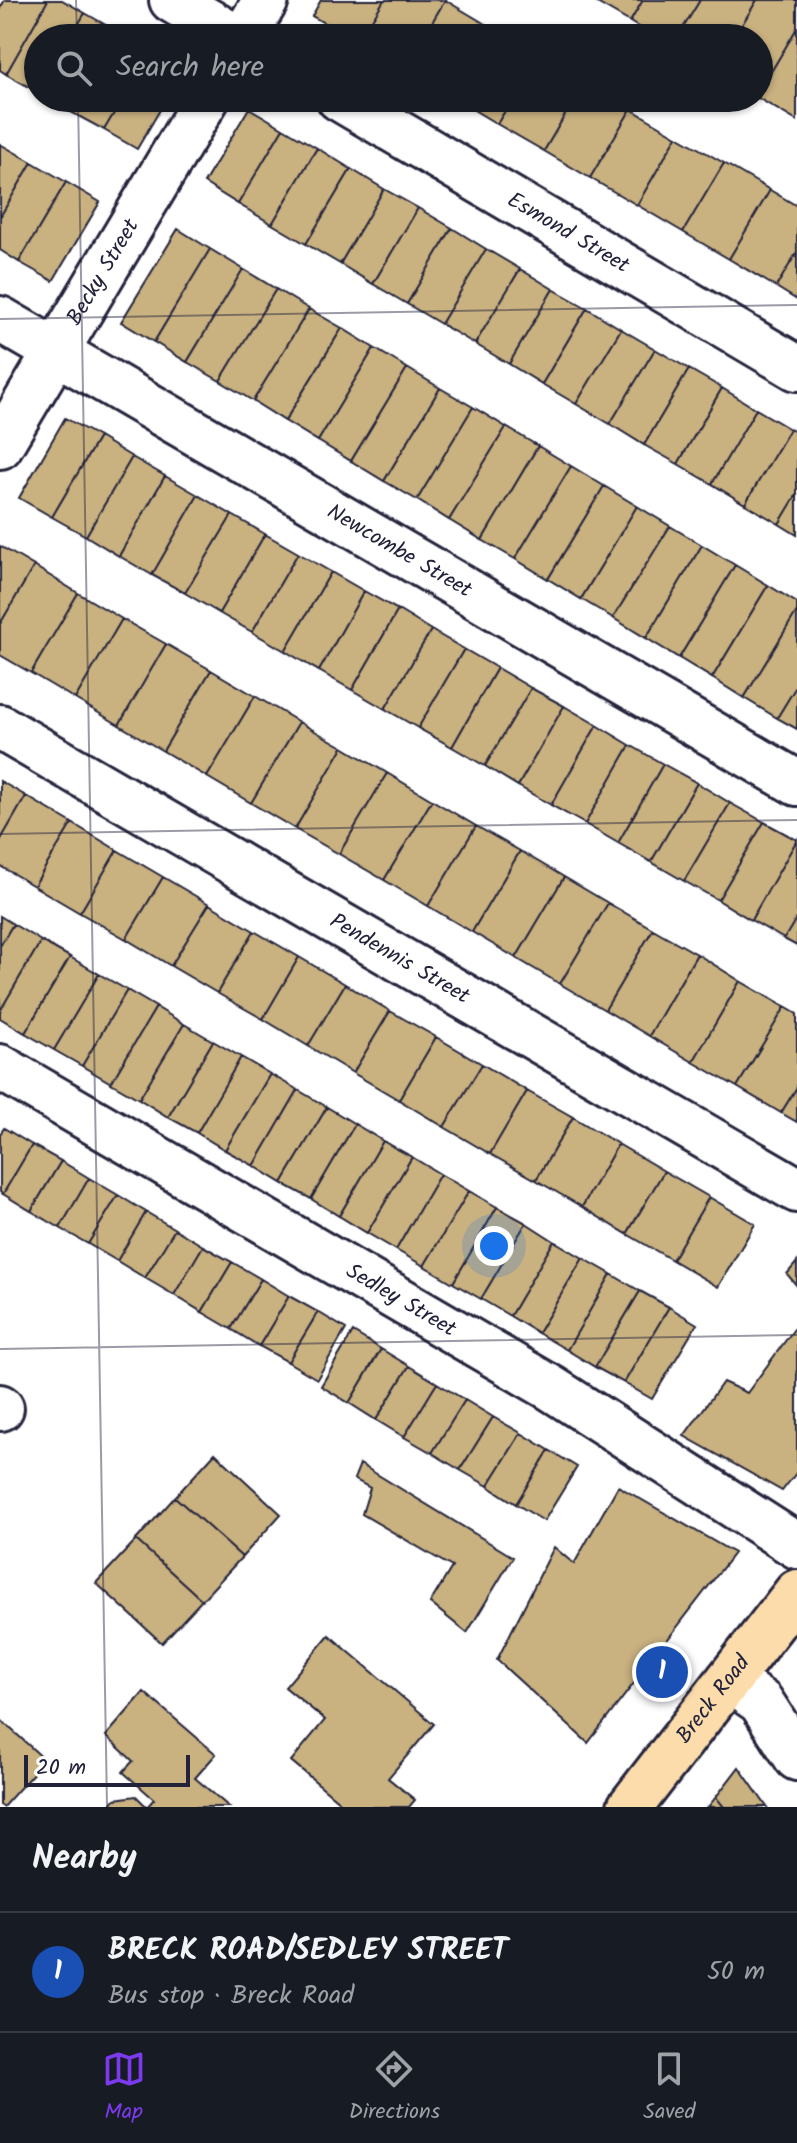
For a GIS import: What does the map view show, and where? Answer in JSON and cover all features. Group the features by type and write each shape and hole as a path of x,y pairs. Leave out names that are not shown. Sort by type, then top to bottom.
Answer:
{"main road":[{"name":"Breck Road","path":"630,1807 797,1592"}],"street":[{"path":"172,0 213,24"},
{"path":"251,24 266,0"},
{"name":"Becky Street","path":"0,446 199,112"},
{"name":"Esmond Street","path":"363,112 797,368"},
{"name":"Newcombe Street","path":"0,319 797,783"},
{"name":"Pendennis Street","path":"0,727 797,1190"},
{"name":"Sedley Street","path":"0,1067 551,1388 797,1546"},
{"path":"729,1680 761,1702 797,1758"}],"building":[{"path":"5,0 48,0 34,24 24,24 24,42 6,74 0,70 0,8"},
{"path":"48,0 62,0 85,13 78,24 34,24"},
{"path":"321,0 384,0 369,24 326,24 312,16"},
{"path":"384,0 445,0 431,24 369,24"},
{"path":"445,0 485,24 431,24"},
{"path":"592,0 643,0 630,22"},
{"path":"643,0 700,0 685,24 630,22"},
{"path":"700,0 757,0 742,24 685,24"},
{"path":"757,0 797,0 797,28 773,68 773,24 742,24"},
{"path":"85,13 104,24 78,24"},
{"path":"797,28 797,121 773,107 773,68"},
{"path":"24,42 24,84 6,74"},
{"path":"71,112 115,112 104,130"},
{"path":"115,112 159,112 137,149 104,130"},
{"path":"247,112 256,112 283,128 238,204 204,183"},
{"path":"477,112 504,112 497,124"},
{"path":"504,112 567,112 544,151 497,124"},
{"path":"567,112 629,112 590,178 544,151"},
{"path":"629,112 636,112 677,136 637,205 590,178"},
{"path":"283,128 317,148 272,224 238,204"},
{"path":"677,136 724,163 683,232 637,205"},
{"path":"0,144 32,162 0,217"},
{"path":"317,148 351,169 306,244 272,224"},
{"path":"32,162 66,182 19,262 0,250 0,217"},
{"path":"724,163 770,190 729,259 683,232"},
{"path":"351,169 384,189 340,264 306,244"},
{"path":"66,182 100,202 53,281 19,262"},
{"path":"384,189 418,208 373,284 340,264"},
{"path":"770,190 797,206 797,252 776,287 729,259"},
{"path":"418,208 452,228 407,304 373,284"},
{"path":"452,228 486,249 441,324 407,304"},
{"path":"178,229 210,249 154,342 121,322"},
{"path":"210,249 243,269 187,362 154,342"},
{"path":"486,249 520,269 475,344 441,324"},
{"path":"797,252 797,300 776,287"},
{"path":"243,269 276,289 220,381 187,362"},
{"path":"520,269 553,289 509,364 475,344"},
{"path":"276,289 309,309 253,401 220,381"},
{"path":"553,289 587,308 542,384 509,364"},
{"path":"587,308 621,329 576,404 542,384"},
{"path":"309,309 342,328 285,421 253,401"},
{"path":"342,328 374,348 318,441 285,421"},
{"path":"621,329 655,349 610,424 576,404"},
{"path":"374,348 407,368 351,461 318,441"},
{"path":"655,349 689,369 644,445 610,424"},
{"path":"407,368 440,388 384,481 351,461"},
{"path":"689,369 722,388 678,464 644,445"},
{"path":"440,388 473,407 417,500 384,481"},
{"path":"722,388 756,409 712,484 678,464"},
{"path":"473,407 506,427 449,520 417,500"},
{"path":"756,409 790,429 745,504 712,484"},
{"path":"65,418 99,437 52,517 19,498"},
{"path":"506,427 538,446 482,540 449,520"},
{"path":"790,429 797,433 797,494 779,524 745,504"},
{"path":"99,437 132,457 86,536 52,517"},
{"path":"538,446 571,466 515,559 482,540"},
{"path":"132,457 165,476 119,556 86,536"},
{"path":"571,466 604,486 548,579 515,559"},
{"path":"165,476 198,495 152,575 119,556"},
{"path":"604,486 637,506 581,599 548,579"},
{"path":"797,494 797,535 779,524"},
{"path":"198,495 232,515 185,593 152,575"},
{"path":"637,506 670,526 613,618 581,599"},
{"path":"232,515 265,534 219,613 185,593"},
{"path":"670,526 702,545 646,638 613,618"},
{"path":"265,534 298,553 252,632 219,613"},
{"path":"702,545 735,565 679,658 646,638"},
{"path":"0,546 34,566 0,624"},
{"path":"298,553 331,572 285,651 252,632"},
{"path":"735,565 768,585 712,678 679,658"},
{"path":"34,566 78,593 31,673 0,655 0,624"},
{"path":"331,572 364,591 319,671 285,651"},
{"path":"768,585 797,603 797,611 744,698 712,678"},
{"path":"364,591 398,610 352,690 319,671"},
{"path":"78,593 122,619 75,699 31,673"},
{"path":"398,610 431,630 385,709 352,690"},
{"path":"797,611 797,685 777,718 744,698"},
{"path":"122,619 166,644 119,725 75,699"},
{"path":"431,630 464,649 418,728 385,709"},
{"path":"166,644 211,670 163,751 119,725"},
{"path":"464,649 497,668 452,747 418,728"},
{"path":"497,668 531,688 485,766 452,747"},
{"path":"211,670 255,696 207,777 163,751"},
{"path":"797,685 797,729 777,718"},
{"path":"531,688 564,706 518,786 485,766"},
{"path":"255,696 299,722 251,803 207,777"},
{"path":"564,706 597,725 551,805 518,786"},
{"path":"299,722 343,747 295,829 251,803"},
{"path":"597,725 630,745 585,824 551,805"},
{"path":"630,745 663,764 618,843 585,824"},
{"path":"343,747 387,773 339,854 295,829"},
{"path":"663,764 697,783 651,862 618,843"},
{"path":"387,773 432,800 384,880 339,854"},
{"path":"0,781 26,796 0,841"},
{"path":"697,783 730,803 684,881 651,862"},
{"path":"26,796 72,823 34,886 0,866 0,841"},
{"path":"432,800 476,826 428,906 384,880"},
{"path":"730,803 764,822 718,900 684,881"},
{"path":"764,822 797,840 751,920 718,900"},
{"path":"72,823 117,850 80,913 34,886"},
{"path":"476,826 520,851 472,932 428,906"},
{"path":"797,840 797,917 784,939 751,920"},
{"path":"117,850 163,877 126,939 80,913"},
{"path":"520,851 564,877 516,958 472,932"},
{"path":"163,877 209,904 171,966 126,939"},
{"path":"564,877 608,903 560,984 516,958"},
{"path":"608,903 653,929 605,1010 560,984"},
{"path":"209,904 254,931 217,993 171,966"},
{"path":"0,916 13,924 0,946"},
{"path":"797,917 797,946 784,939"},
{"path":"13,924 41,941 0,1011 0,946"},
{"path":"653,929 697,954 649,1036 605,1010"},
{"path":"254,931 299,957 263,1019 217,993"},
{"path":"41,941 70,957 25,1033 0,1018 0,1011"},
{"path":"697,954 740,981 693,1062 649,1036"},
{"path":"70,957 99,974 54,1050 25,1033"},
{"path":"299,957 345,984 308,1046 263,1019"},
{"path":"99,974 127,990 82,1066 54,1050"},
{"path":"740,981 785,1007 737,1087 693,1062"},
{"path":"345,984 390,1011 353,1073 308,1046"},
{"path":"127,990 156,1007 111,1083 82,1066"},
{"path":"156,1007 184,1024 139,1099 111,1083"},
{"path":"785,1007 797,1014 797,1087 781,1113 737,1087"},
{"path":"390,1011 436,1037 399,1100 353,1073"},
{"path":"184,1024 213,1041 168,1117 139,1099"},
{"path":"436,1037 482,1064 444,1127 399,1100"},
{"path":"213,1041 241,1057 197,1133 168,1117"},
{"path":"241,1057 270,1074 225,1150 197,1133"},
{"path":"482,1064 527,1091 490,1154 444,1127"},
{"path":"270,1074 298,1090 254,1166 225,1150"},
{"path":"797,1087 797,1122 781,1113"},
{"path":"298,1090 327,1107 282,1183 254,1166"},
{"path":"527,1091 573,1117 536,1180 490,1154"},
{"path":"327,1107 355,1124 311,1199 282,1183"},
{"path":"573,1117 618,1144 582,1207 536,1180"},
{"path":"355,1124 383,1141 339,1216 311,1199"},
{"path":"4,1128 32,1145 3,1194 0,1192 0,1134"},
{"path":"383,1141 412,1157 367,1233 339,1216"},
{"path":"618,1144 664,1171 627,1234 582,1207"},
{"path":"32,1145 61,1161 31,1211 3,1194"},
{"path":"412,1157 440,1174 396,1250 367,1233"},
{"path":"61,1161 89,1178 60,1228 31,1211"},
{"path":"664,1171 709,1197 672,1260 627,1234"},
{"path":"440,1174 469,1191 424,1266 396,1250"},
{"path":"89,1178 118,1195 88,1244 60,1228"},
{"path":"469,1191 497,1207 453,1283 424,1266"},
{"path":"118,1195 146,1212 117,1261 88,1244"},
{"path":"709,1197 755,1224 718,1287 672,1260"},
{"path":"497,1207 526,1223 481,1299 453,1283"},
{"path":"146,1212 175,1229 145,1278 117,1261"},
{"path":"526,1223 554,1241 510,1316 481,1299"},
{"path":"175,1229 203,1246 174,1295 145,1278"},
{"path":"554,1241 583,1258 538,1333 510,1316"},
{"path":"203,1246 232,1262 202,1312 174,1295"},
{"path":"583,1258 611,1274 567,1350 538,1333"},
{"path":"232,1262 261,1279 231,1329 202,1312"},
{"path":"797,1262 797,1286 787,1274"},
{"path":"611,1274 640,1291 595,1367 567,1350"},
{"path":"261,1279 289,1296 259,1346 231,1329"},
{"path":"640,1291 669,1307 624,1383 595,1367"},
{"path":"289,1296 318,1312 288,1362 259,1346"},
{"path":"669,1307 697,1324 652,1399 624,1383"},
{"path":"318,1312 346,1329 317,1379 288,1362"},
{"path":"797,1325 797,1472 782,1491 684,1436 723,1382 747,1393"},
{"path":"353,1332 381,1349 349,1403 321,1386"},
{"path":"381,1349 409,1366 376,1420 349,1403"},
{"path":"409,1366 437,1383 404,1437 376,1420"},
{"path":"437,1383 465,1400 432,1453 404,1437"},
{"path":"465,1400 493,1417 460,1470 432,1453"},
{"path":"493,1417 521,1433 488,1486 460,1470"},
{"path":"521,1433 549,1450 516,1504 488,1486"},
{"path":"549,1450 577,1467 544,1521 516,1504"},
{"path":"215,1453 281,1514 242,1557 175,1497"},
{"path":"360,1464 513,1557 467,1633 430,1603 452,1567 362,1514 370,1488 354,1479"},
{"path":"618,1486 734,1553 588,1743 497,1660 554,1547 574,1564"},
{"path":"175,1497 242,1557 202,1600 136,1540"},
{"path":"136,1540 202,1600 162,1643 96,1583"},
{"path":"329,1635 434,1724 388,1778 415,1800 409,1807 346,1807 291,1761 325,1720 285,1687"},
{"path":"144,1692 216,1754 195,1778 229,1807 147,1807 154,1799 123,1772 133,1761 106,1736"},
{"path":"0,1719 45,1760 3,1807 0,1805"},
{"path":"739,1767 767,1807 724,1807 716,1797"},
{"path":"136,1796 147,1807 109,1807 115,1799"},
{"path":"716,1797 724,1807 708,1807"}],"place":[{"name":"BRECK ROAD/SEDLEY STREET","path":"662,1672"}]}
